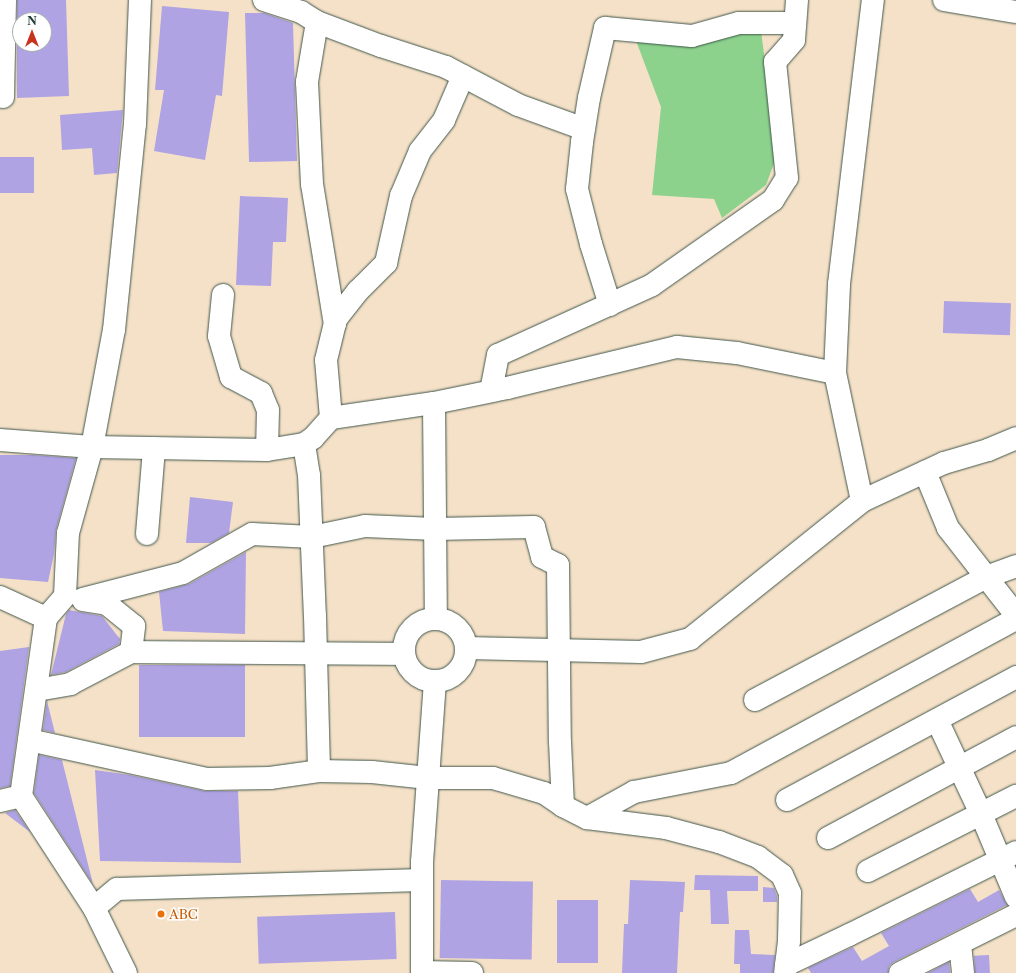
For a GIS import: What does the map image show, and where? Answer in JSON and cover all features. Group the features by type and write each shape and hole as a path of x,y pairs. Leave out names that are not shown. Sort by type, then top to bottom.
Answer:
{"street":[{"path":"3,97 5,0"},
{"path":"74,598 68,533 92,447 114,330 136,124 140,0"},
{"path":"264,0 301,12 317,22 381,46 446,67 518,105 584,129"},
{"path":"491,391 498,355 652,285 773,200 787,178 775,62 794,40 797,0"},
{"path":"862,501 835,373 838,284 873,0"},
{"path":"944,0 1016,12"},
{"path":"317,22 307,82 312,184 335,324"},
{"path":"610,304 591,244 577,189 589,98 605,28 692,36 739,23 795,23"},
{"path":"330,418 326,360 336,319 358,291 386,263 401,196 420,151 444,120 463,76"},
{"path":"223,295 218,336 231,377 261,393 268,410 267,450"},
{"path":"0,440 92,447 267,450 304,444 313,438 330,418 434,403 677,347 737,353 835,373"},
{"path":"434,403 436,619"},
{"path":"466,648 641,652 690,639 862,501 944,463 988,450 1016,438"},
{"path":"304,444 309,476 312,537 319,771"},
{"path":"147,534 154,448"},
{"path":"925,472 948,528 1016,615"},
{"path":"126,973 94,908 21,796 46,618 74,598 183,573 252,534 312,537 365,526 435,530 534,527 542,558 558,565 562,806"},
{"path":"755,700 986,577 1016,566"},
{"path":"0,598 46,618"},
{"path":"74,598 107,604 134,626 131,652"},
{"path":"436,619 448,621 457,628 464,637 466,648 465,660 458,671 448,679 436,681 424,680 414,674 407,665 404,654 404,643 409,633 416,625 426,620 436,619"},
{"path":"587,818 634,792 731,773 1016,619"},
{"path":"37,690 70,684 131,652 404,654"},
{"path":"787,800 1016,677"},
{"path":"436,681 422,880 422,972 472,973"},
{"path":"937,720 981,814 1008,856 1016,897"},
{"path":"828,838 1016,737"},
{"path":"29,740 207,779 270,778 319,771 372,772 428,778 493,778 544,793 562,806 587,818 666,828 719,842 758,857 782,875 790,893 786,969"},
{"path":"0,801 21,796"},
{"path":"868,871 1016,796"},
{"path":"786,969 849,935 1008,856"},
{"path":"94,908 117,889 422,880"},
{"path":"908,971 1016,915"},
{"path":"960,944 963,973"}],"green space":[{"path":"760,23 777,155 766,185 722,218 714,199 652,195 661,107 635,38"}],"building":[{"path":"17,0 66,0 69,96 17,98 17,52 52,52 52,12 17,12"},
{"path":"162,6 229,12 222,96 216,95 205,160 154,151 164,90 155,90"},
{"path":"245,13 264,13 293,23 297,161 249,162"},
{"path":"123,110 117,173 94,175 92,148 62,150 60,115"},
{"path":"0,157 34,157 34,193 0,193"},
{"path":"240,196 288,198 286,242 273,242 271,286 236,285"},
{"path":"944,301 1011,303 1010,335 943,333"},
{"path":"0,455 33,455 76,458 56,530 54,554 48,582 0,578"},
{"path":"190,497 233,502 229,533 211,543 186,543"},
{"path":"246,552 245,634 163,631 159,592 189,584"},
{"path":"69,610 102,616 120,639 119,644 66,672 51,675 66,614"},
{"path":"29,647 10,786 0,788 0,651"},
{"path":"139,665 245,665 245,737 139,737"},
{"path":"47,701 55,733 43,730"},
{"path":"39,755 62,760 93,884 34,793"},
{"path":"95,770 130,775 204,791 238,791 241,863 100,861"},
{"path":"15,810 30,832 5,813"},
{"path":"695,875 758,876 758,891 727,891 729,924 711,924 710,890 694,890"},
{"path":"441,880 533,882 532,960 440,958"},
{"path":"630,880 685,882 683,912 680,912 677,973 622,973 624,924 628,924"},
{"path":"763,887 774,888 777,896 777,902 763,902"},
{"path":"970,889 978,902 999,890 1007,905 894,962 889,966 888,973 811,973 808,968 853,947 862,961 889,946 881,933"},
{"path":"557,900 598,900 598,963 557,963"},
{"path":"395,912 397,959 259,964 257,917"},
{"path":"735,930 749,930 751,954 775,955 773,973 740,973 740,964 734,964"},
{"path":"989,955 990,973 975,973 974,956"},
{"path":"949,962 950,973 928,973"}],"place":[{"name":"ABC","path":"161,914"}]}
